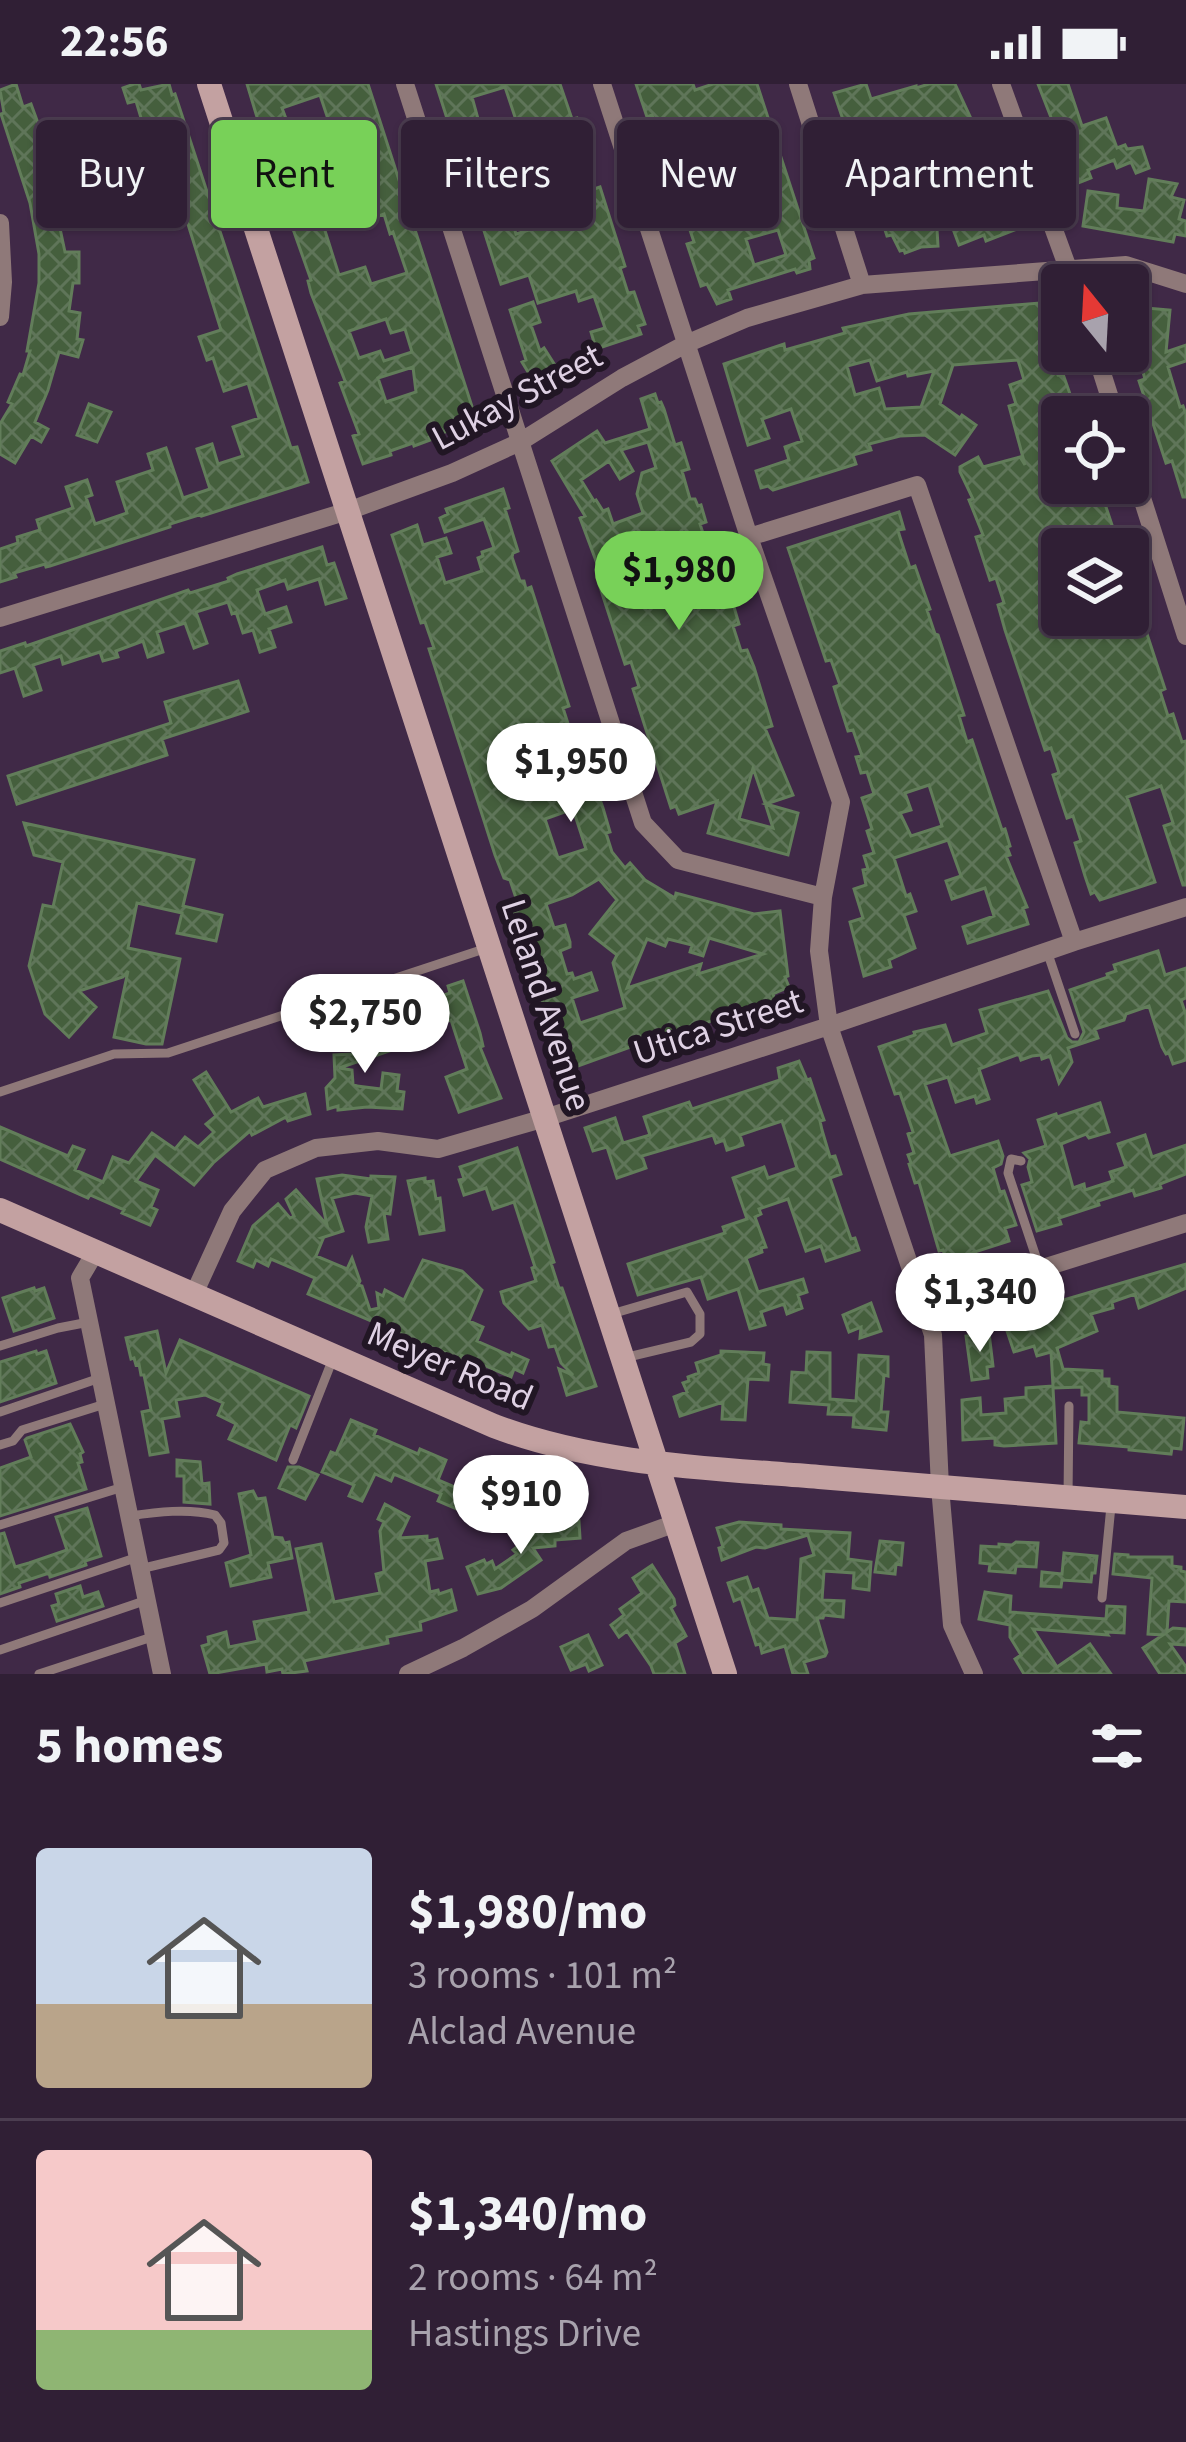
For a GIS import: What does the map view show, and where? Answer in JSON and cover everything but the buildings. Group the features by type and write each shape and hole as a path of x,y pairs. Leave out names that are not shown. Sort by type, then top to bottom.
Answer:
{"street":[{"name":"Leland Avenue","path":"209,84 725,1674"},
{"path":"405,84 643,823 678,860 823,897"},
{"path":"602,84 841,802 823,897 819,951 829,1026 933,1335 952,1624 974,1674"},
{"path":"799,84 862,285"},
{"path":"1001,84 1066,264"},
{"path":"0,223 4,282 0,317"},
{"name":"Lukay Street","path":"1149,272 1186,284"},
{"name":"Lukay Street","path":"0,618 348,511 452,473 520,442 686,344 747,318 862,285 1041,278"},
{"path":"749,537 917,485 1074,942"},
{"path":"1144,504 1186,636"},
{"name":"Utica Street","path":"194,1294 232,1211 265,1170 316,1148 378,1141 438,1149 1186,907"},
{"name":"Meyer Road","path":"0,1210 526,1438 562,1449 656,1462 1186,1507"},
{"path":"926,1305 1186,1222"},
{"path":"96,1251 80,1278 162,1674"},
{"path":"408,1674 532,1609 626,1541 676,1523"}],"lane":[{"path":"0,1092 115,1054 168,1053 489,947"},
{"path":"1047,951 1075,1034"},
{"path":"1021,1161 1011,1160 1008,1173 1040,1269"},
{"path":"608,1315 687,1292 700,1314 700,1334 691,1342 623,1359"},
{"path":"0,1346 88,1322"},
{"path":"293,1460 333,1355"},
{"path":"0,1412 100,1378"},
{"path":"0,1445 13,1441 22,1430 105,1404"},
{"path":"1068,1497 1069,1406"},
{"path":"0,1525 123,1486"},
{"path":"1102,1598 1112,1501"},
{"path":"0,1603 139,1563 219,1550 224,1543 215,1515 129,1516"},
{"path":"0,1650 147,1600"},
{"path":"39,1674 155,1636"}]}
